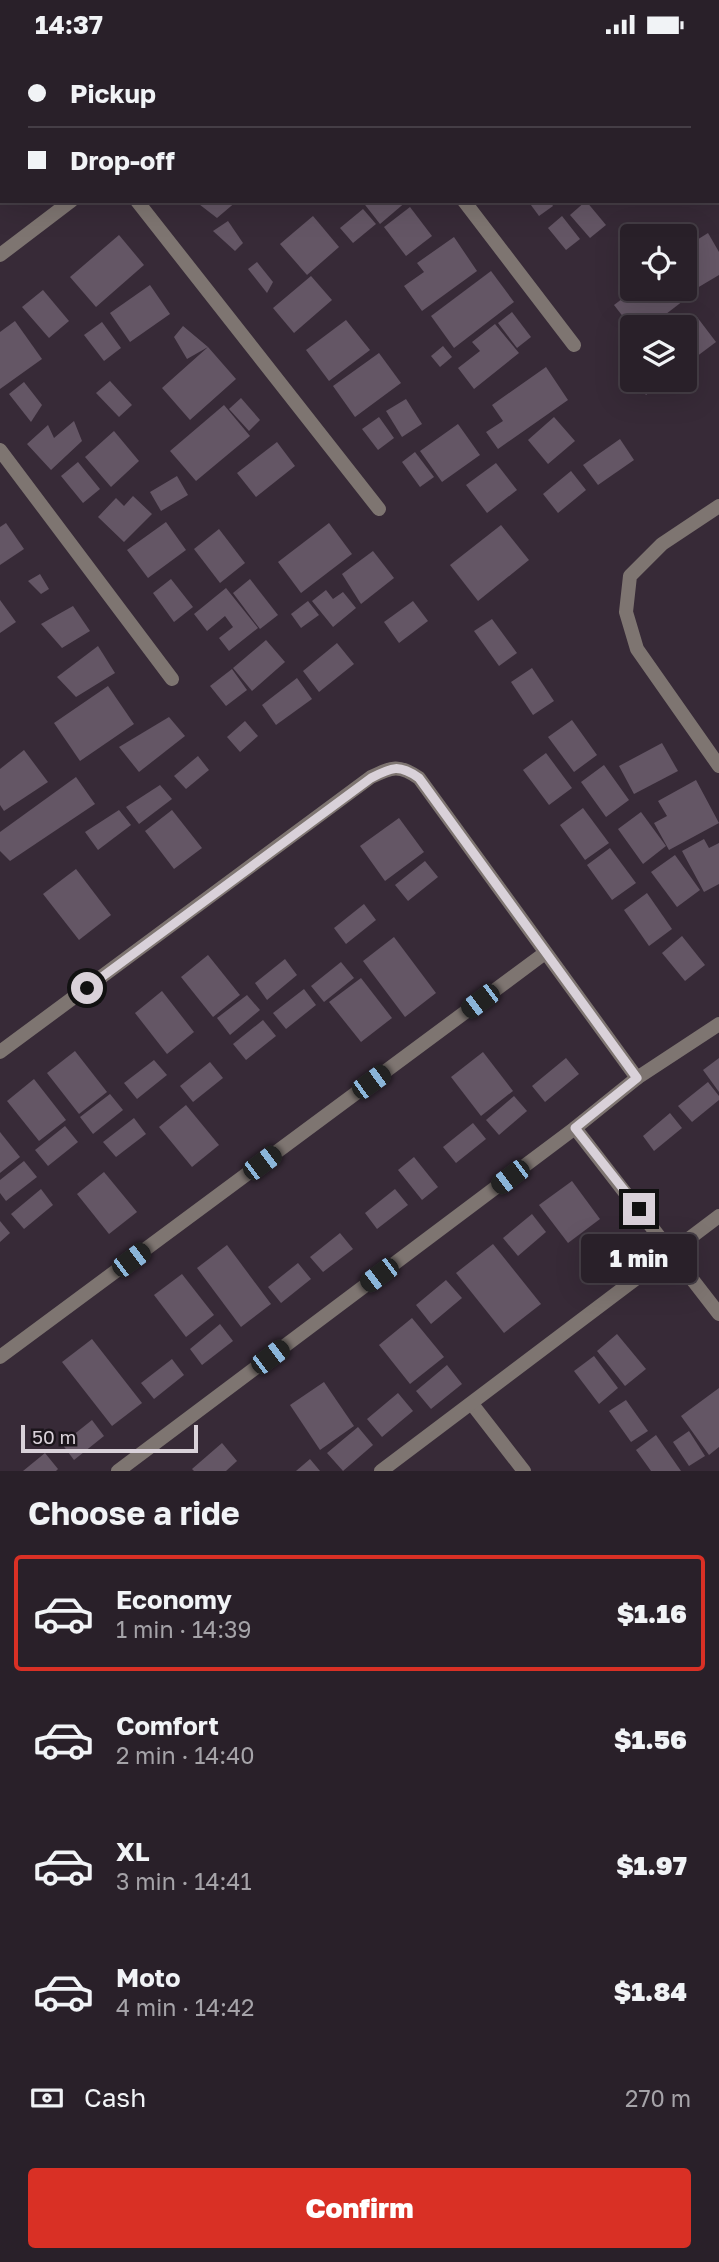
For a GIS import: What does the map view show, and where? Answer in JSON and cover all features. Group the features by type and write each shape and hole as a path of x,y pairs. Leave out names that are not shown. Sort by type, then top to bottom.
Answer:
{"street":[{"path":"0,255 68,203"},
{"path":"139,203 379,509"},
{"path":"466,203 575,345"},
{"path":"0,450 172,679"},
{"path":"719,506 662,544 630,576 626,612 637,649 719,766"},
{"path":"0,1052 371,778 390,768 406,769 419,778 637,1078"},
{"path":"0,1357 545,953"},
{"path":"118,1471 575,1128 637,1078 719,1024"},
{"path":"575,1128 719,1314"},
{"path":"381,1471 719,1216"},
{"path":"472,1404 524,1471"}],"building":[{"path":"198,203 235,203 217,218"},
{"path":"364,203 405,203 380,224"},
{"path":"529,203 551,203 553,206 539,216"},
{"path":"584,203 588,203 606,225 590,238 570,215"},
{"path":"410,207 432,236 406,256 384,227"},
{"path":"363,209 376,224 353,243 340,228"},
{"path":"313,216 339,247 307,275 280,244"},
{"path":"562,216 580,239 566,250 548,228"},
{"path":"228,221 243,243 235,251 213,231"},
{"path":"708,233 719,252 719,275 697,288 697,240"},
{"path":"119,235 144,265 96,307 70,277"},
{"path":"454,237 477,271 422,311 404,286 424,272 417,263"},
{"path":"257,262 273,282 267,293 248,269"},
{"path":"491,271 514,302 454,348 431,316"},
{"path":"311,276 332,300 294,333 273,308"},
{"path":"150,285 170,314 130,342 110,313"},
{"path":"43,290 69,321 49,338 22,307"},
{"path":"620,300 683,301 665,315 622,315 614,305"},
{"path":"512,312 531,337 517,348 498,323"},
{"path":"697,317 716,342 697,356"},
{"path":"346,320 370,350 329,381 306,350"},
{"path":"15,321 42,359 0,389 0,332"},
{"path":"102,322 121,348 104,361 84,335"},
{"path":"495,324 519,353 474,389 458,368 480,351 472,342"},
{"path":"183,326 208,347 187,359 174,337"},
{"path":"443,346 452,357 440,367 431,356"},
{"path":"208,347 236,379 190,420 162,388"},
{"path":"379,353 401,383 355,417 333,386"},
{"path":"546,367 568,400 498,449 486,432 503,421 492,405"},
{"path":"110,381 132,405 119,417 96,393"},
{"path":"24,382 42,405 31,422 9,394"},
{"path":"241,398 260,420 249,431 229,409"},
{"path":"406,399 422,424 402,437 386,411"},
{"path":"224,405 250,436 196,481 170,451"},
{"path":"379,417 394,438 378,450 362,429"},
{"path":"554,417 575,441 548,464 528,440"},
{"path":"74,421 82,441 51,470 27,444 48,425 54,438"},
{"path":"458,424 480,455 442,482 420,451"},
{"path":"114,431 139,461 111,487 85,457"},
{"path":"620,439 634,460 598,485 583,465"},
{"path":"277,442 295,466 256,497 237,473"},
{"path":"415,452 434,477 420,487 402,462"},
{"path":"78,462 100,489 83,503 61,476"},
{"path":"496,463 517,490 487,513 466,485"},
{"path":"571,471 586,490 558,513 543,494"},
{"path":"177,476 188,495 161,511 150,492"},
{"path":"133,496 152,514 124,542 98,517 116,498 124,506"},
{"path":"166,522 186,550 148,578 127,550"},
{"path":"6,523 24,549 0,565 0,527"},
{"path":"329,523 352,554 301,593 278,562"},
{"path":"501,525 529,560 478,601 450,565"},
{"path":"219,529 245,563 220,583 194,549"},
{"path":"373,551 394,578 361,604 342,574"},
{"path":"40,574 49,589 41,594 28,581"},
{"path":"171,579 193,607 174,622 153,593"},
{"path":"250,579 278,615 260,629 233,593"},
{"path":"226,588 258,628 229,651 219,638 233,627 225,616 207,631 194,614"},
{"path":"326,590 333,599 343,592 356,608 333,627 312,601"},
{"path":"0,600 16,622 0,633"},
{"path":"308,601 319,615 301,628 291,614"},
{"path":"413,601 428,621 399,643 384,622"},
{"path":"73,606 90,631 62,648 41,624"},
{"path":"492,619 517,653 499,666 474,631"},
{"path":"266,640 285,662 252,691 233,668"},
{"path":"337,643 354,664 319,692 303,671"},
{"path":"98,646 115,673 76,697 57,677"},
{"path":"532,668 554,701 533,715 511,682"},
{"path":"232,669 247,690 226,706 210,686"},
{"path":"297,678 312,699 276,725 262,705"},
{"path":"108,686 134,724 80,761 54,723"},
{"path":"169,717 185,736 139,772 119,747"},
{"path":"572,720 597,755 574,772 548,737"},
{"path":"245,721 258,736 240,752 227,737"},
{"path":"662,743 678,771 634,794 619,766"},
{"path":"24,750 48,782 4,811 0,805 0,769"},
{"path":"546,753 572,788 549,805 523,770"},
{"path":"198,756 209,770 186,789 174,776"},
{"path":"604,765 629,800 606,817 581,782"},
{"path":"76,777 95,804 10,861 0,851 0,832"},
{"path":"696,780 719,823 669,850 654,823 667,816 658,801"},
{"path":"160,785 172,799 139,824 126,807"},
{"path":"583,808 609,843 585,860 560,825"},
{"path":"119,810 131,825 98,850 85,832"},
{"path":"172,810 202,848 174,869 145,831"},
{"path":"641,812 666,846 643,864 618,829"},
{"path":"399,818 424,852 385,881 360,846"},
{"path":"704,839 709,848 719,843 719,884 704,892 682,851"},
{"path":"610,848 636,883 612,900 587,865"},
{"path":"675,855 700,890 677,907 651,872"},
{"path":"425,861 438,877 408,901 395,885"},
{"path":"76,869 111,915 79,940 43,894"},
{"path":"647,893 672,929 649,946 624,910"},
{"path":"364,904 376,920 346,944 334,928"},
{"path":"682,936 705,965 685,981 662,953"},
{"path":"394,937 436,993 405,1017 363,961"},
{"path":"208,955 240,995 213,1017 181,977"},
{"path":"285,959 297,975 267,1000 255,983"},
{"path":"341,962 354,978 324,1002 311,986"},
{"path":"361,978 392,1018 361,1042 329,1002"},
{"path":"304,989 316,1005 286,1029 273,1013"},
{"path":"162,991 194,1032 167,1054 135,1013"},
{"path":"247,995 260,1010 230,1035 217,1018"},
{"path":"263,1020 276,1036 246,1060 233,1044"},
{"path":"75,1051 107,1092 79,1114 47,1073"},
{"path":"483,1052 513,1091 481,1116 451,1077"},
{"path":"566,1058 579,1074 545,1102 532,1086"},
{"path":"719,1058 719,1092 703,1070"},
{"path":"154,1060 167,1075 137,1099 124,1083"},
{"path":"210,1062 223,1078 193,1102 180,1086"},
{"path":"34,1079 66,1120 39,1141 7,1101"},
{"path":"708,1082 719,1100 692,1122 678,1106"},
{"path":"110,1094 123,1110 93,1134 80,1117"},
{"path":"514,1096 527,1111 499,1135 486,1120"},
{"path":"186,1105 219,1145 192,1167 159,1127"},
{"path":"670,1113 682,1128 654,1151 643,1136"},
{"path":"134,1118 146,1134 116,1157 103,1142"},
{"path":"473,1123 486,1139 456,1163 443,1147"},
{"path":"65,1126 78,1142 48,1166 35,1150"},
{"path":"0,1132 20,1157 0,1173"},
{"path":"414,1157 438,1187 422,1200 398,1170"},
{"path":"24,1161 37,1177 6,1201 0,1193 0,1180"},
{"path":"104,1172 137,1212 109,1234 77,1194"},
{"path":"572,1181 600,1219 568,1243 539,1205"},
{"path":"41,1189 53,1205 24,1229 11,1214"},
{"path":"395,1189 408,1205 377,1229 365,1213"},
{"path":"532,1214 546,1232 518,1256 503,1238"},
{"path":"0,1221 10,1233 0,1242"},
{"path":"340,1233 353,1249 323,1272 310,1257"},
{"path":"493,1244 541,1304 504,1333 456,1273"},
{"path":"227,1245 271,1304 241,1327 197,1268"},
{"path":"298,1263 311,1279 281,1303 268,1287"},
{"path":"182,1274 214,1315 186,1337 154,1295"},
{"path":"446,1280 462,1298 431,1324 416,1305"},
{"path":"412,1318 444,1357 410,1384 379,1345"},
{"path":"220,1324 233,1341 202,1365 190,1349"},
{"path":"617,1334 646,1369 625,1386 597,1351"},
{"path":"92,1339 142,1403 112,1426 62,1362"},
{"path":"594,1356 618,1388 599,1404 574,1371"},
{"path":"172,1359 184,1375 154,1399 141,1383"},
{"path":"447,1365 462,1384 431,1409 416,1391"},
{"path":"324,1382 354,1426 320,1450 290,1405"},
{"path":"719,1388 719,1447 709,1455 681,1416"},
{"path":"398,1393 413,1411 382,1437 367,1419"},
{"path":"626,1400 648,1431 631,1442 609,1411"},
{"path":"92,1420 104,1436 74,1460 62,1444"},
{"path":"358,1427 373,1445 343,1471 327,1453"},
{"path":"689,1431 705,1456 689,1466 673,1442"},
{"path":"656,1435 681,1471 651,1471 636,1450"},
{"path":"222,1443 237,1461 226,1471 192,1469"},
{"path":"45,1453 58,1469 56,1471 23,1471"},
{"path":"310,1459 320,1471 296,1471"}],"route":[{"path":"87,988 371,778 390,768 406,769 419,778 637,1078 575,1128 639,1209"}]}
